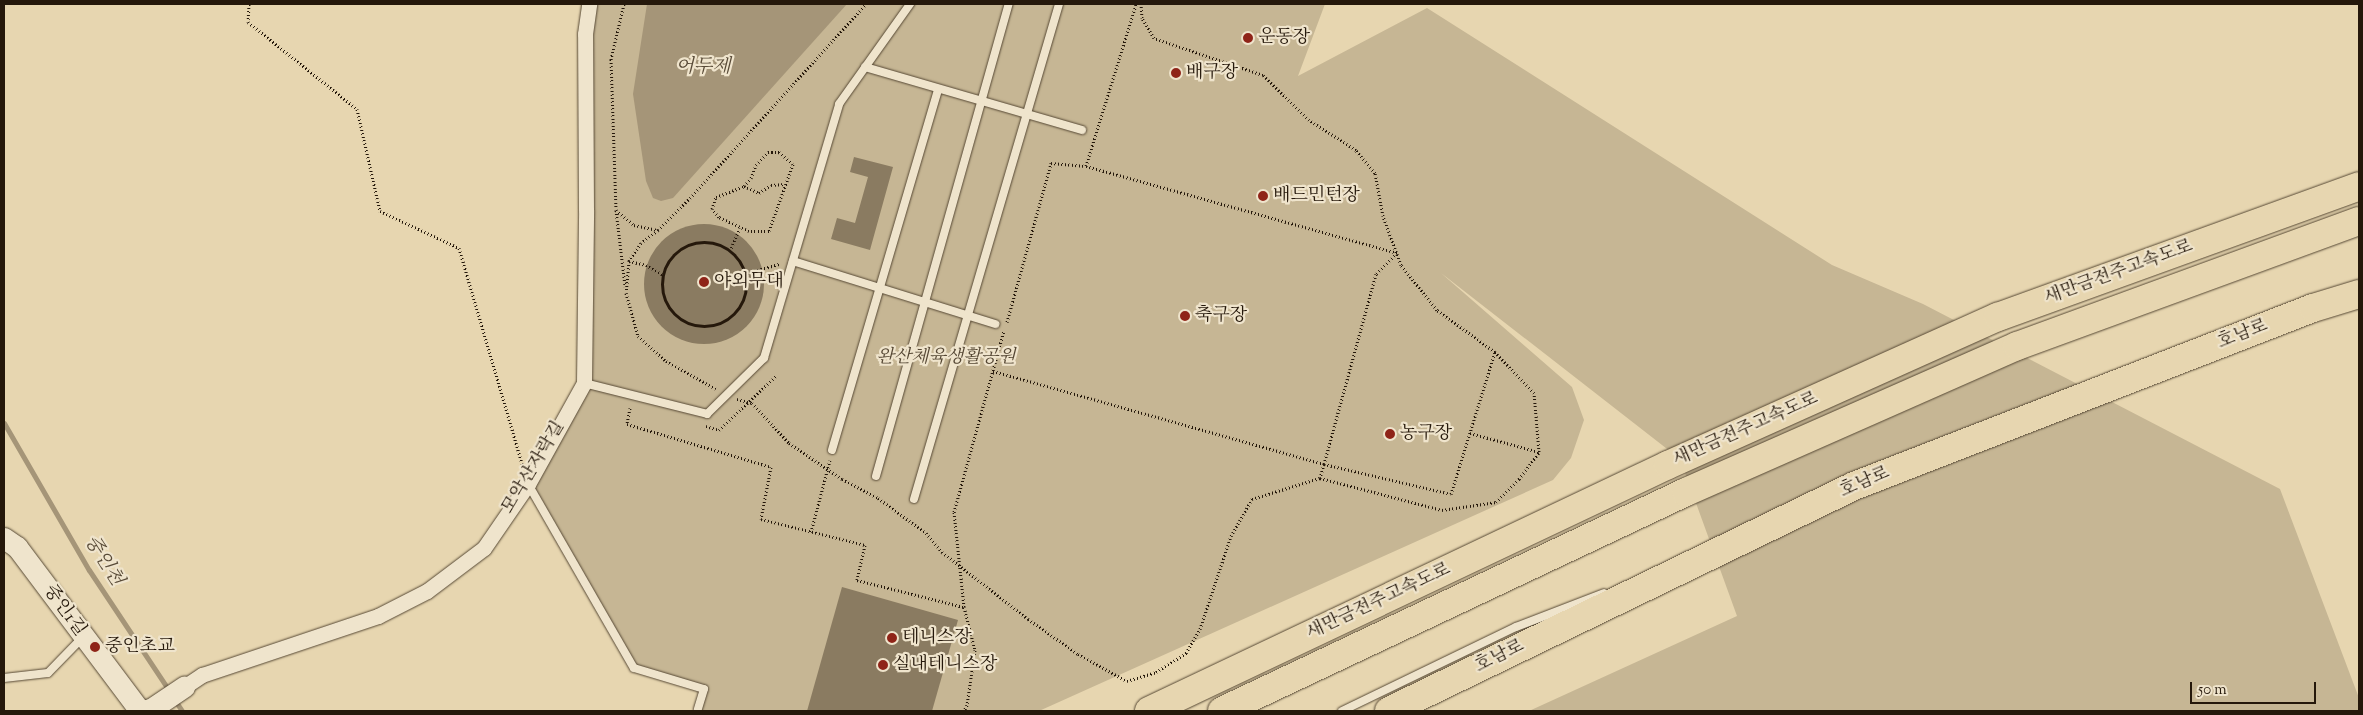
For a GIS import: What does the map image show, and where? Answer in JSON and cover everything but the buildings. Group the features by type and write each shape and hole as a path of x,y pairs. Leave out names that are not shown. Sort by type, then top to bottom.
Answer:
{"highway":[{"name":"새만금전주고속도로","path":"1149,711 1668,465 1998,317 2359,186"},
{"name":"새만금전주고속도로","path":"1222,711 1686,492 2008,350 2359,220"},
{"name":"호남로","path":"1389,711 1854,486 2314,308 2359,294"},
{"name":"호남로","path":"1423,711 1860,503 2305,327 2359,309"}],"street":[{"name":"모악산자락길","path":"144,710 202,675 378,616 427,591 484,548 528,484 584,383 586,210 584,34 589,4"},
{"name":"중인1길","path":"4,538 17,547 83,637 144,710"}],"lane":[{"path":"584,383 707,414 764,358 839,104 910,4"},
{"path":"876,476 1009,4"},
{"path":"914,499 1059,4"},
{"path":"865,67 1082,130"},
{"path":"832,450 938,89"},
{"path":"793,261 995,324"},
{"path":"528,484 634,668 704,688 698,709"},
{"path":"1652,574 1752,535"},
{"path":"1342,711 1516,627 1616,588"},
{"path":"4,678 48,673 83,637"}],"path":[{"path":"249,4 248,22 357,110 380,211 460,248 528,484"},
{"path":"624,4 611,59 616,210 626,293 638,336 666,360 726,395 752,403 789,443 910,521 926,533 942,552 1028,619 1064,644 1127,681 1156,672 1186,653 1200,629 1231,536 1252,499 1320,478 1442,510 1470,507 1496,502 1519,479 1539,452 1534,393 1495,352 1437,310 1401,265 1383,216 1375,174 1356,150 1309,120 1263,75 1154,38 1142,18 1141,4"},
{"path":"626,293 629,261 640,243 658,230 690,198 866,4"},
{"path":"1086,166 1136,4"},
{"path":"768,152 779,152 793,164 768,231 748,231 740,228 719,217 712,209 716,197 744,186 751,178 756,165 768,152"},
{"path":"964,711 967,705 975,650 964,607 954,512 1051,163 1086,166 1397,253"},
{"path":"744,186 759,193 771,185 784,184"},
{"path":"616,210 634,225 658,230"},
{"path":"730,251 740,228"},
{"path":"702,242 717,244 730,251 740,262 744,274 746,287 743,300 736,311 726,320 714,325 688,324 677,317 668,306 662,292 663,275 667,264 676,252 688,245 702,242"},
{"path":"1320,478 1376,274 1397,253"},
{"path":"629,261 646,265 663,275"},
{"path":"744,274 793,261"},
{"path":"993,371 1324,464 1451,494 1495,352"},
{"path":"701,425 719,430 776,376"},
{"path":"620,406 638,410"},
{"path":"630,408 627,424 771,467 761,520 865,545 857,580 964,607"},
{"path":"1470,433 1539,452"},
{"path":"811,532 832,450"}],"green space":[{"name":"완산체육생활공원","path":"589,4 1325,4 1298,76 1427,8 1832,265 1923,304 2280,489 2359,698 2359,711 1529,711 1737,616 1680,459 1441,273 1572,387 1584,420 1571,458 1553,480 1039,711 697,711 704,689 634,668 528,484 584,383"}],"water":[{"name":"어두제","path":"647,4 847,4 673,198 661,201 653,198 646,181 633,94"}],"waterway":[{"name":"중인천","path":"4,423 89,570 170,692"},
{"name":"중인천","path":"174,699 182,711"}],"place":[{"name":"운동장","path":"1248,38"},
{"name":"배구장","path":"1176,73"},
{"name":"배드민턴장","path":"1263,196"},
{"name":"야외무대","path":"704,282"},
{"name":"축구장","path":"1185,316"},
{"name":"농구장","path":"1390,434"},
{"name":"테니스장","path":"892,638"},
{"name":"중인초교","path":"95,647"},
{"name":"실내테니스장","path":"883,665"}]}
